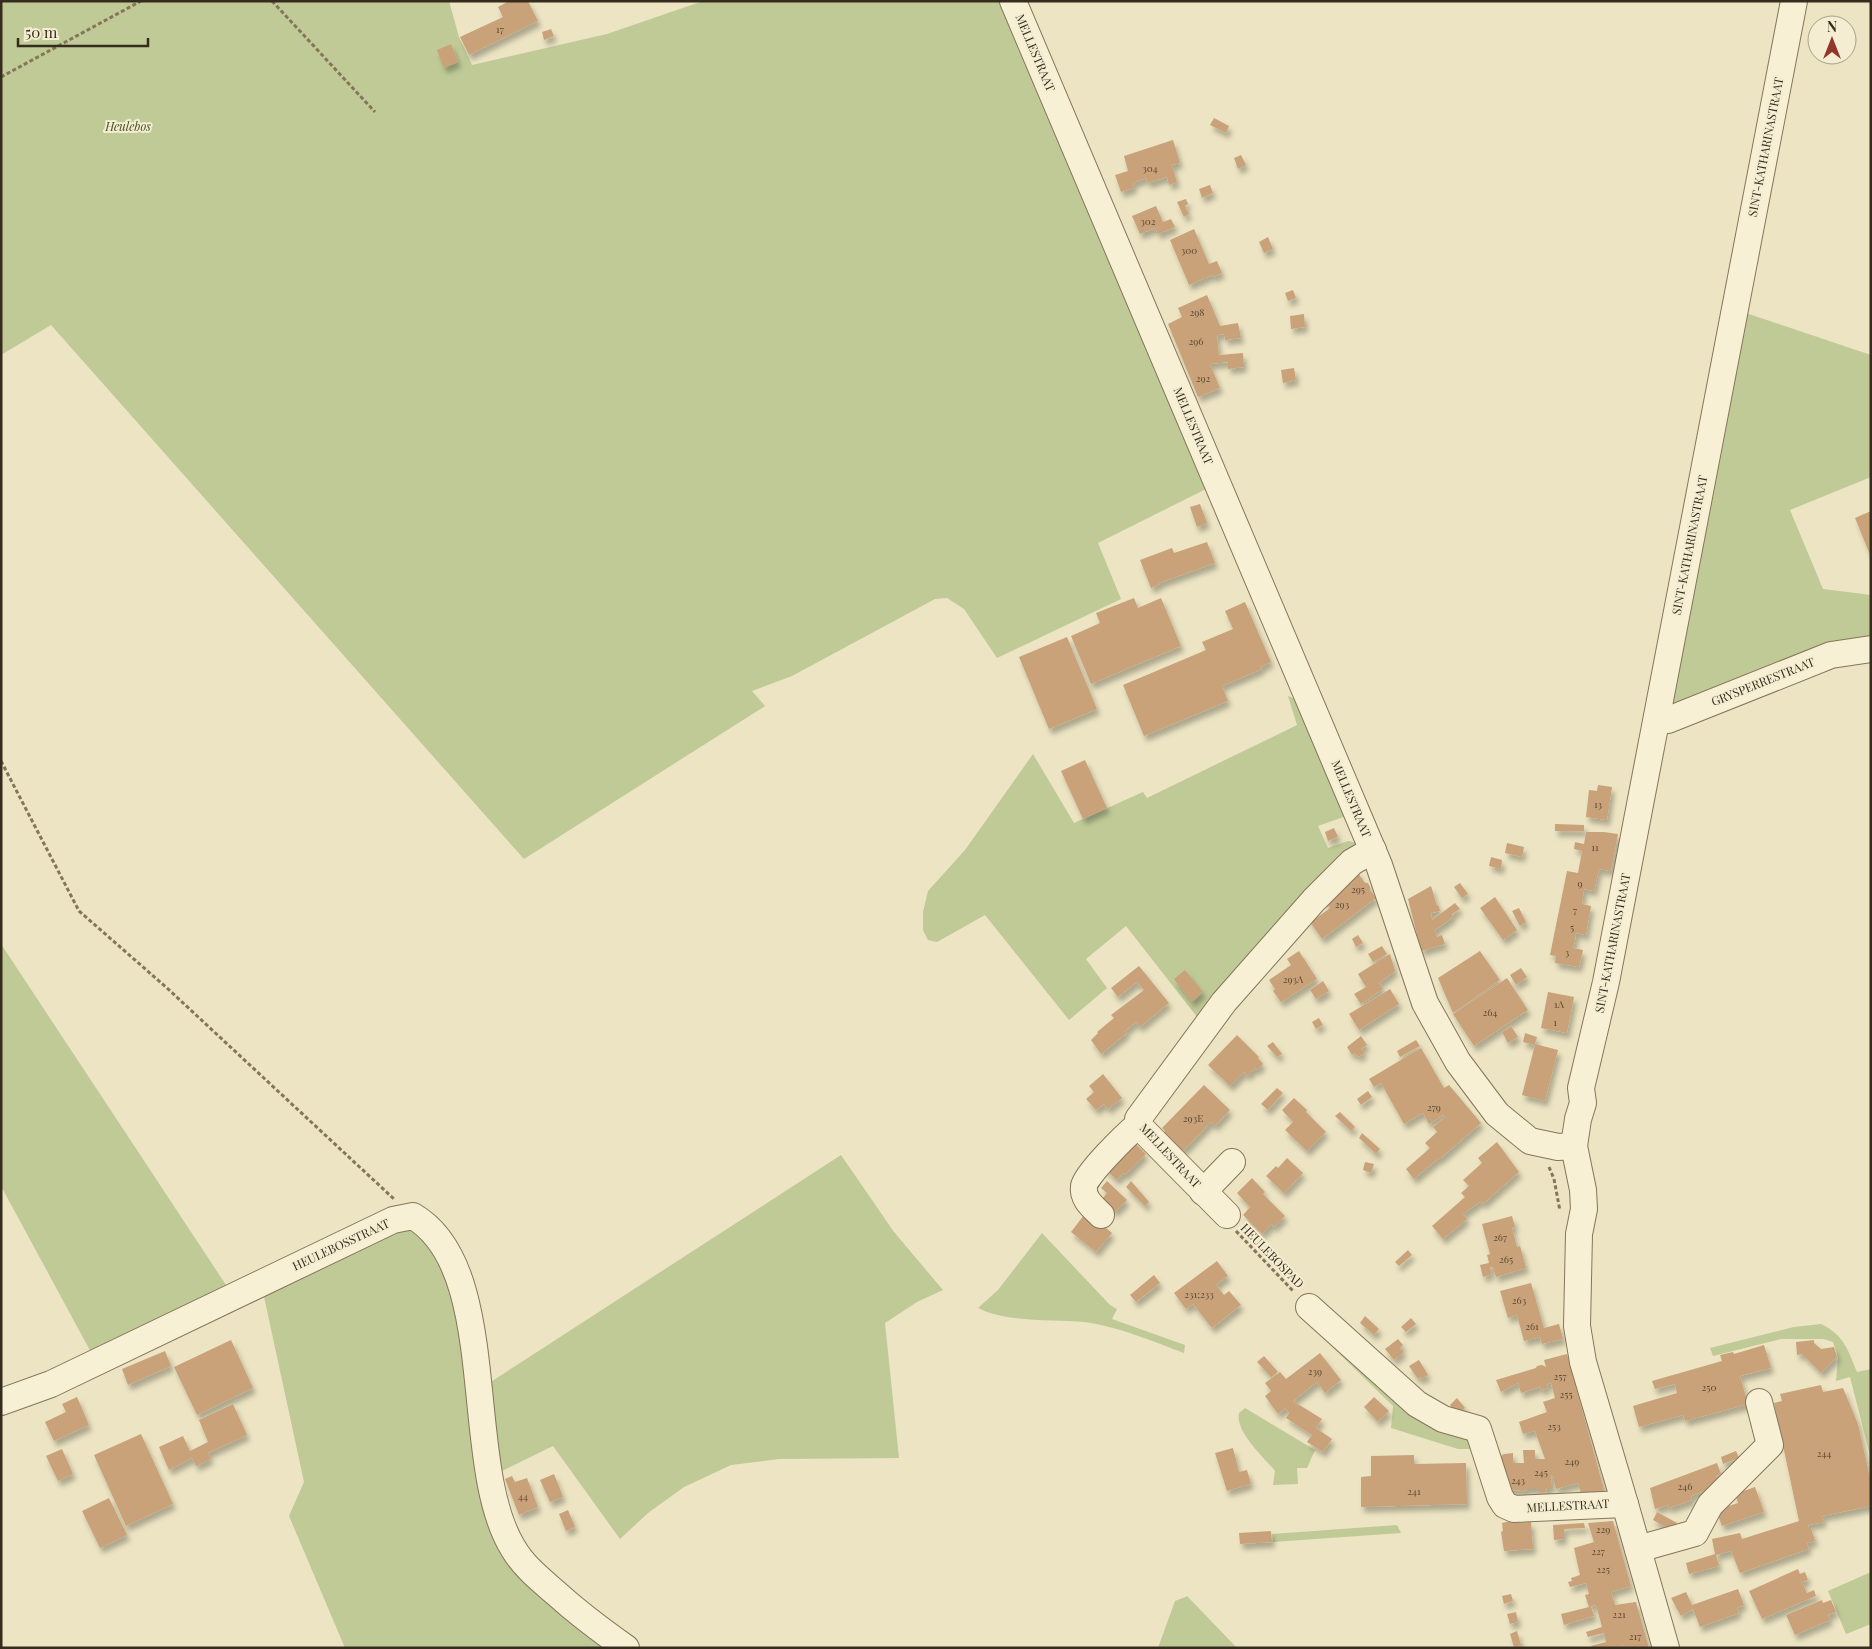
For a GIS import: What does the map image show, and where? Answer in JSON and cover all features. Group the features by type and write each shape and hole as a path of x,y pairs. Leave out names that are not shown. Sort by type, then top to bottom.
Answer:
{"street":[{"name":"MELLESTRAAT","path":"1013,1 1373,850 1425,1003 1458,1062 1497,1114 1530,1141 1566,1146 1579,1234 1577,1326 1583,1362 1666,1648"},
{"name":"SINT-KATHARINASTRAAT","path":"1566,1146 1571,1101 1581,1088 1606,982 1794,1"},
{"name":"GRYSPERRESTRAAT","path":"1657,718 1668,720 1831,655 1871,649"},
{"name":"MELLESTRAAT","path":"1227,1215 1138,1125 1138,1118 1224,1002 1314,900 1352,862 1373,850"},
{"path":"1101,1215 1086,1200 1084,1186 1090,1176 1126,1134 1138,1125"},
{"name":"MELLESTRAAT","path":"1203,1192 1232,1162"},
{"name":"HEULEBOSSTRAAT","path":"1,1402 50,1384 393,1220 413,1216"},
{"path":"413,1216 438,1236 448,1252 466,1305 480,1386 487,1470 499,1520 509,1541 529,1570 592,1624 626,1648"},
{"name":"MELLESTRAAT","path":"1309,1307 1418,1404 1444,1419 1478,1429 1500,1497 1505,1505 1514,1509 1625,1504"},
{"path":"1638,1549 1695,1533 1710,1505 1770,1446 1759,1402"}],"path":[{"path":"1,77 141,1"},
{"path":"272,1 374,112"},
{"path":"1,761 80,911 167,988 413,1216"},
{"name":"HEULEBOSPAD","path":"1227,1215 1226,1221 1309,1307"}],"green space":[{"name":"Heulebos","path":"1,1 449,1 459,37 472,65 607,34 703,1 1005,1 1210,487 1098,543 1121,599 997,658 964,609 947,598 935,599 792,676 752,691 765,706 524,859 51,325 1,355"},
{"path":"1746,313 1871,355 1871,477 1790,510 1823,589 1871,595 1871,641 1678,708 1671,702"},
{"path":"1288,696 1301,701 1349,815 1318,826 1328,848 1348,841 1358,843 1201,1022 1126,926 1086,959 1107,988 1069,1020 985,915 937,942 928,940 923,930 923,912 928,891 965,850 1033,754 1074,823 1143,792 1147,798 1297,725"},
{"path":"1,944 226,1285 93,1356 1,1186"},
{"path":"841,1155 894,1232 943,1290 917,1302 885,1323 899,1458 779,1459 731,1465 684,1487 648,1513 620,1539 553,1446 496,1474 486,1385"},
{"path":"403,1229 420,1233 434,1246 459,1309 482,1502 491,1533 512,1563 613,1648 345,1648 289,1516 304,1482 263,1292"},
{"path":"1042,1233 1110,1305 1117,1309 1112,1319 1185,1345 1184,1353 1098,1324 1030,1320 1002,1316 978,1308 998,1290"},
{"path":"1313,1323 1465,1431 1477,1449 1458,1449 1391,1428 1393,1406 1315,1330"},
{"path":"1821,1324 1829,1328 1840,1338 1848,1350 1857,1372 1871,1369 1871,1459 1850,1377 1836,1381 1838,1358 1833,1342 1824,1339 1781,1339 1713,1356 1710,1348 1794,1327"},
{"path":"1245,1408 1315,1450 1307,1468 1297,1468 1298,1484 1273,1485 1275,1471 1251,1444 1241,1428 1239,1413"},
{"path":"1397,1525 1401,1533 1273,1542 1272,1534"},
{"path":"1871,1572 1871,1624 1846,1634 1828,1591"},
{"path":"1188,1596 1237,1648 1158,1648 1175,1601"}],"building":[{"path":"509,1 528,1 538,21 469,55 460,37 503,17 498,7"},
{"path":"551,29 554,36 544,40 542,32"},
{"path":"451,44 458,62 444,68 437,50"},
{"path":"1214,118 1229,126 1226,133 1210,125"},
{"path":"1173,140 1180,163 1172,165 1177,182 1169,185 1167,177 1148,183 1146,178 1133,183 1134,188 1121,192 1115,175 1128,171 1124,156"},
{"path":"1241,155 1246,165 1238,169 1234,158"},
{"path":"1210,185 1213,193 1202,198 1199,189"},
{"path":"1186,199 1188,204 1185,206 1189,214 1184,217 1177,202"},
{"path":"1156,206 1163,222 1171,219 1175,227 1158,234 1155,228 1140,234 1132,216"},
{"path":"1194,229 1209,264 1217,261 1222,273 1213,277 1212,275 1189,285 1170,240"},
{"path":"1268,237 1273,249 1264,253 1259,242"},
{"path":"1293,290 1296,298 1288,301 1285,293"},
{"path":"1207,295 1220,326 1238,323 1241,338 1225,340 1224,334 1217,335 1219,355 1243,353 1244,367 1228,369 1228,362 1210,364 1220,388 1198,397 1168,324 1182,317 1178,308"},
{"path":"1304,314 1305,327 1291,329 1290,316"},
{"path":"1294,368 1296,380 1283,383 1281,370"},
{"path":"1200,504 1207,523 1197,527 1190,507"},
{"path":"1871,511 1871,557 1855,518"},
{"path":"1207,542 1215,563 1159,583 1151,588 1140,560 1172,548 1174,553"},
{"path":"1134,598 1138,608 1161,598 1181,646 1091,684 1071,636 1100,623 1096,613"},
{"path":"1245,602 1271,662 1261,667 1262,669 1222,686 1228,701 1144,736 1123,685 1206,650 1202,642 1233,629 1225,611"},
{"path":"1067,637 1097,709 1049,729 1019,657"},
{"path":"1085,760 1107,808 1083,819 1061,771"},
{"path":"1598,785 1612,787 1607,820 1586,817 1589,790 1597,791"},
{"path":"1555,824 1584,825 1584,831 1555,831"},
{"path":"1334,828 1338,837 1328,841 1325,832"},
{"path":"1586,832 1618,834 1611,871 1599,869 1594,891 1584,889 1582,904 1591,906 1586,935 1576,933 1573,948 1583,950 1579,967 1555,963 1556,956 1550,955 1567,871 1578,873 1582,851 1574,849 1575,842 1584,844"},
{"path":"1507,843 1524,847 1522,857 1505,853"},
{"path":"1491,857 1502,860 1501,869 1489,866"},
{"path":"1356,870 1365,883 1368,883 1370,890 1376,898 1322,939 1308,919 1312,914 1315,919 1330,908 1323,899"},
{"path":"1460,883 1468,894 1462,898 1454,887"},
{"path":"1431,886 1440,911 1431,913 1432,920 1455,903 1460,909 1452,914 1453,917 1435,930 1437,937 1442,935 1445,944 1421,951 1408,899"},
{"path":"1495,897 1517,930 1503,940 1480,908"},
{"path":"1519,908 1526,922 1520,926 1512,911"},
{"path":"1358,935 1363,943 1356,947 1352,939"},
{"path":"1382,946 1387,954 1373,962 1368,954"},
{"path":"1299,951 1317,979 1281,1002 1273,991 1275,989 1269,980 1291,965 1287,959"},
{"path":"1480,951 1500,980 1453,1013 1438,978"},
{"path":"1390,954 1395,971 1379,983 1383,989 1361,1004 1354,994 1366,987 1358,974"},
{"path":"1139,966 1169,1003 1140,1027 1136,1022 1125,1031 1127,1033 1101,1054 1091,1040 1097,1032 1114,1018 1111,1015 1144,990 1137,982 1118,997 1111,988"},
{"path":"1521,968 1527,977 1516,985 1510,975"},
{"path":"1185,970 1203,992 1192,1002 1174,979"},
{"path":"1507,978 1528,1010 1474,1046 1453,1014"},
{"path":"1323,981 1329,991 1316,999 1310,990"},
{"path":"1390,989 1399,1004 1359,1030 1349,1014"},
{"path":"1548,992 1574,997 1567,1033 1541,1028"},
{"path":"1319,1018 1323,1025 1316,1029 1312,1022"},
{"path":"1511,1026 1518,1037 1508,1043 1502,1032"},
{"path":"1525,1033 1537,1037 1535,1044 1558,1050 1545,1101 1522,1095 1535,1045 1523,1042"},
{"path":"1237,1035 1259,1057 1263,1064 1257,1070 1255,1068 1247,1076 1244,1072 1230,1086 1208,1065"},
{"path":"1361,1036 1367,1045 1361,1049 1365,1053 1358,1057 1355,1053 1352,1055 1347,1047"},
{"path":"1416,1040 1420,1046 1400,1057 1397,1051"},
{"path":"1273,1042 1282,1054 1277,1057 1267,1046"},
{"path":"1421,1048 1444,1088 1449,1085 1481,1123 1414,1179 1406,1169 1430,1148 1425,1143 1437,1132 1433,1127 1445,1117 1443,1115 1429,1124 1423,1113 1404,1124 1381,1083 1374,1087 1369,1079"},
{"path":"1103,1074 1122,1098 1108,1109 1104,1104 1096,1110 1086,1099 1094,1092 1089,1086"},
{"path":"1204,1085 1230,1110 1215,1126 1211,1122 1183,1151 1164,1133 1165,1131 1162,1128"},
{"path":"1277,1088 1283,1093 1268,1110 1261,1104"},
{"path":"1368,1091 1372,1097 1361,1105 1357,1099"},
{"path":"1294,1098 1326,1132 1307,1151 1285,1130 1293,1122 1282,1110"},
{"path":"1340,1112 1355,1127 1351,1131 1335,1116"},
{"path":"1362,1133 1380,1149 1376,1154 1359,1138"},
{"path":"1134,1142 1146,1154 1125,1175 1123,1173 1117,1180 1104,1168"},
{"path":"1497,1142 1519,1172 1483,1204 1481,1201 1463,1214 1467,1219 1443,1239 1432,1226 1465,1197 1461,1193 1469,1186 1463,1180 1482,1163 1478,1158"},
{"path":"1287,1158 1303,1173 1284,1193 1266,1176 1276,1166 1278,1168"},
{"path":"1365,1162 1374,1164 1371,1173 1363,1170"},
{"path":"1252,1178 1265,1192 1263,1194 1285,1216 1274,1227 1272,1224 1262,1234 1243,1215 1250,1207 1237,1193"},
{"path":"1107,1181 1127,1200 1115,1212 1102,1199 1107,1193 1101,1188"},
{"path":"1131,1181 1149,1202 1145,1206 1126,1187"},
{"path":"1083,1209 1112,1233 1096,1252 1071,1232 1084,1215"},
{"path":"1512,1216 1515,1227 1512,1228 1517,1247 1520,1246 1526,1268 1496,1277 1493,1267 1490,1268 1492,1274 1483,1277 1480,1265 1489,1263 1487,1255 1490,1254 1482,1224"},
{"path":"1408,1250 1412,1255 1399,1266 1395,1262"},
{"path":"1217,1261 1228,1276 1216,1285 1224,1295 1229,1291 1241,1305 1212,1328 1193,1304 1186,1309 1174,1293"},
{"path":"1154,1275 1160,1283 1136,1302 1130,1295"},
{"path":"1531,1283 1544,1328 1559,1324 1563,1339 1542,1344 1540,1337 1524,1341 1517,1315 1508,1318 1500,1291"},
{"path":"1365,1316 1379,1329 1374,1335 1360,1323"},
{"path":"1411,1318 1416,1324 1406,1332 1401,1327"},
{"path":"1398,1339 1403,1345 1400,1348 1404,1352 1394,1360 1385,1349"},
{"path":"231,1340 253,1388 197,1415 174,1367"},
{"path":"1814,1340 1814,1343 1821,1349 1834,1347 1837,1357 1821,1373 1802,1354 1797,1355 1796,1342"},
{"path":"1764,1345 1771,1368 1740,1376 1748,1404 1685,1421 1683,1415 1639,1427 1633,1406 1677,1393 1675,1384 1655,1389 1652,1381 1722,1361 1720,1355 1733,1352 1734,1354"},
{"path":"165,1351 171,1366 128,1385 122,1369"},
{"path":"1320,1353 1341,1380 1325,1393 1317,1382 1293,1401 1322,1419 1316,1428 1332,1439 1323,1452 1307,1442 1312,1435 1286,1418 1289,1413 1285,1408 1278,1414 1265,1396 1271,1391 1265,1383 1280,1372 1286,1379"},
{"path":"1567,1354 1606,1497 1583,1500 1578,1483 1556,1489 1552,1475 1552,1488 1546,1488 1547,1492 1540,1493 1540,1489 1527,1489 1523,1492 1521,1490 1505,1491 1497,1458 1504,1454 1513,1453 1513,1463 1524,1463 1523,1450 1535,1450 1535,1459 1545,1459 1535,1431 1523,1434 1519,1422 1547,1412 1543,1402 1555,1398 1551,1383 1547,1384 1548,1388 1541,1390 1540,1387 1521,1393 1518,1383 1501,1392 1496,1380 1536,1368 1537,1366 1542,1365 1546,1367 1544,1360"},
{"path":"1264,1356 1278,1372 1271,1377 1257,1362"},
{"path":"1419,1360 1428,1375 1422,1379 1421,1377 1418,1379 1409,1366"},
{"path":"1821,1385 1823,1392 1843,1388 1858,1424 1871,1482 1871,1506 1822,1516 1824,1522 1808,1525 1811,1528 1815,1541 1807,1543 1809,1549 1740,1573 1731,1551 1716,1555 1719,1566 1689,1574 1686,1563 1715,1554 1712,1539 1740,1533 1742,1539 1799,1521 1774,1403 1782,1401 1780,1394"},
{"path":"77,1397 89,1425 54,1441 45,1422 66,1412 62,1404"},
{"path":"1374,1397 1389,1411 1378,1422 1364,1407"},
{"path":"1457,1398 1465,1408 1457,1414 1450,1405"},
{"path":"233,1404 247,1435 208,1453 211,1459 196,1466 192,1458 169,1470 159,1447 183,1436 190,1451 208,1442 199,1420"},
{"path":"141,1434 173,1504 126,1526 94,1455"},
{"path":"1233,1448 1239,1472 1247,1470 1251,1484 1227,1491 1215,1453"},
{"path":"62,1449 73,1474 58,1481 46,1456"},
{"path":"1736,1451 1739,1458 1723,1464 1721,1457"},
{"path":"1414,1455 1414,1464 1466,1463 1467,1504 1361,1507 1361,1477 1371,1476 1371,1456"},
{"path":"1717,1463 1721,1474 1716,1476 1720,1485 1691,1496 1692,1500 1669,1508 1668,1505 1655,1509 1650,1488"},
{"path":"554,1474 563,1497 550,1502 540,1480"},
{"path":"512,1476 515,1482 527,1478 538,1507 519,1515 505,1479"},
{"path":"1755,1487 1764,1512 1722,1526 1716,1510 1738,1503 1735,1494"},
{"path":"109,1498 127,1535 100,1548 82,1511"},
{"path":"568,1510 575,1527 566,1531 559,1514"},
{"path":"1657,1512 1677,1523 1673,1531 1653,1520"},
{"path":"1511,1521 1511,1523 1531,1522 1533,1549 1504,1551 1501,1532 1503,1531 1502,1523"},
{"path":"1613,1521 1631,1586 1611,1592 1615,1605 1636,1602 1649,1648 1625,1648 1624,1645 1613,1648 1592,1648 1591,1646 1606,1642 1604,1633 1588,1637 1586,1632 1602,1627 1596,1605 1591,1606 1594,1616 1564,1625 1561,1614 1589,1607 1585,1595 1589,1594 1586,1583 1570,1587 1568,1582 1572,1581 1571,1578 1580,1575 1574,1548 1594,1542 1588,1523"},
{"path":"1584,1523 1585,1528 1564,1529 1564,1539 1554,1540 1553,1525"},
{"path":"1271,1531 1272,1542 1240,1544 1239,1533"},
{"path":"1798,1569 1800,1574 1805,1572 1808,1580 1802,1582 1807,1593 1814,1590 1816,1596 1762,1619 1749,1591"},
{"path":"1738,1589 1744,1605 1737,1608 1739,1613 1700,1627 1693,1609 1681,1616 1671,1598 1686,1592 1692,1605"},
{"path":"1511,1594 1513,1601 1504,1604 1502,1596"},
{"path":"1822,1600 1823,1603 1831,1600 1836,1612 1828,1615 1830,1620 1795,1635 1786,1615"},
{"path":"1516,1612 1518,1622 1510,1624 1507,1614"},
{"path":"1517,1631 1521,1645 1514,1647 1510,1634"}]}
